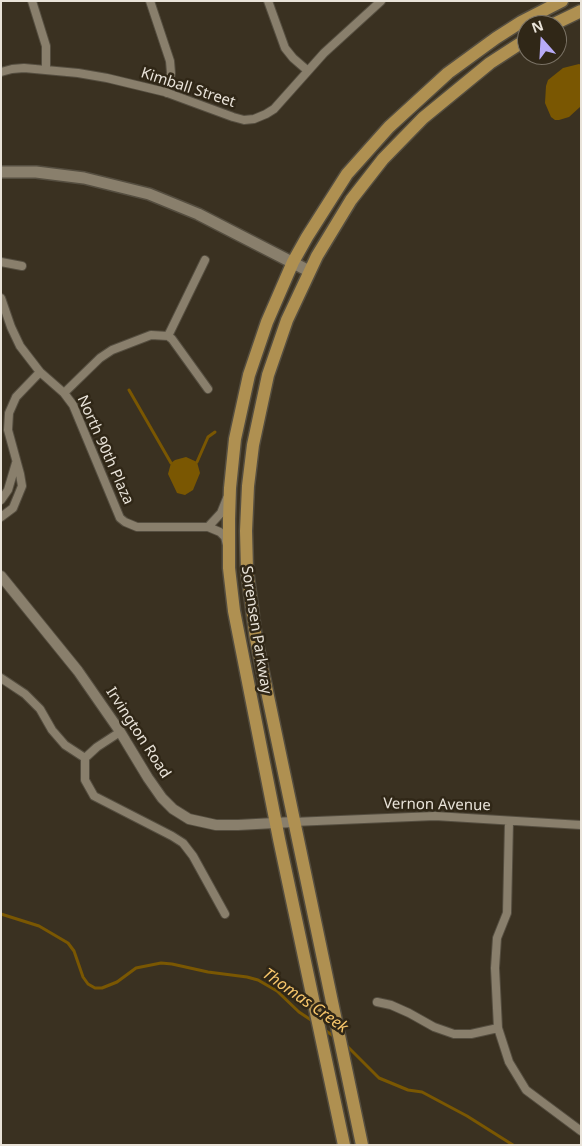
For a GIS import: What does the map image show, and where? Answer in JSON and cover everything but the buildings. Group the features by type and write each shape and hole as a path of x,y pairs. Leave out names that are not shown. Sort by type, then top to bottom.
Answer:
{"main road":[{"name":"Sorensen Parkway","path":"344,1145 276,823 238,635 231,591 229,551 230,488 236,439 249,375 267,322 293,262 347,174 410,106 448,73 496,38 562,1"},
{"path":"567,18 581,12"},
{"name":"Sorensen Parkway","path":"362,1145 256,639 247,570 246,514 253,445 268,375 287,320 309,271 351,200 383,159 423,118 490,63 517,45"},
{"path":"1,172 36,172 84,178 149,194 198,214 309,271"}],"street":[{"path":"32,1 46,46 46,69"},
{"path":"150,1 170,61 171,73 167,93"},
{"path":"268,1 285,48 308,71"},
{"name":"Kimball Street","path":"1,72 12,69 46,69 107,78 167,93 227,116 250,120 266,114 274,108 336,41 381,1"},
{"path":"168,336 205,260"},
{"path":"1,262 22,266"},
{"path":"1,298 16,338 40,372 22,389 11,404 5,437 16,461 22,482 20,494 13,508 1,517"},
{"path":"64,393 100,358 112,350 151,335 168,336 172,339 208,389"},
{"name":"North 90th Plaza","path":"40,372 64,393 73,404 117,511 125,522 137,527 208,527"},
{"path":"1,500 8,490 16,461"},
{"path":"229,551 220,532 208,527 221,513 230,488"},
{"name":"Irvington Road","path":"1,576 73,664 120,732 162,798 173,809 184,816 207,824 293,822"},
{"path":"1,678 26,694 40,708 52,730 65,745 85,758"},
{"path":"120,732 96,747 85,758 85,780 94,796 172,836 183,844 193,856 225,914"},
{"name":"Vernon Avenue","path":"293,822 435,816 581,825"},
{"path":"510,822 507,914 498,938 495,968 498,1028 508,1062 526,1090 581,1131"},
{"path":"377,1002 400,1009 434,1027 454,1034 472,1034 498,1028"}],"shaded area":[{"path":"581,65 580,107 569,117 555,120 551,117 545,103 548,80 563,68"},
{"path":"186,457 197,462 200,473 193,490 185,495 177,493 168,474 171,463"}],"waterway":[{"path":"129,390 171,463"},
{"path":"197,462 208,437 215,432"},
{"name":"Thomas Creek","path":"1,914 39,926 68,943 74,951 83,977 88,984 95,988 102,988 117,982 136,968 161,963 172,964 258,980 277,991 299,1012 314,1022"},
{"name":"Thomas Creek","path":"323,1029 335,1037"},
{"name":"Thomas Creek","path":"346,1045 379,1078 408,1090 422,1092 467,1116 513,1145"}]}
